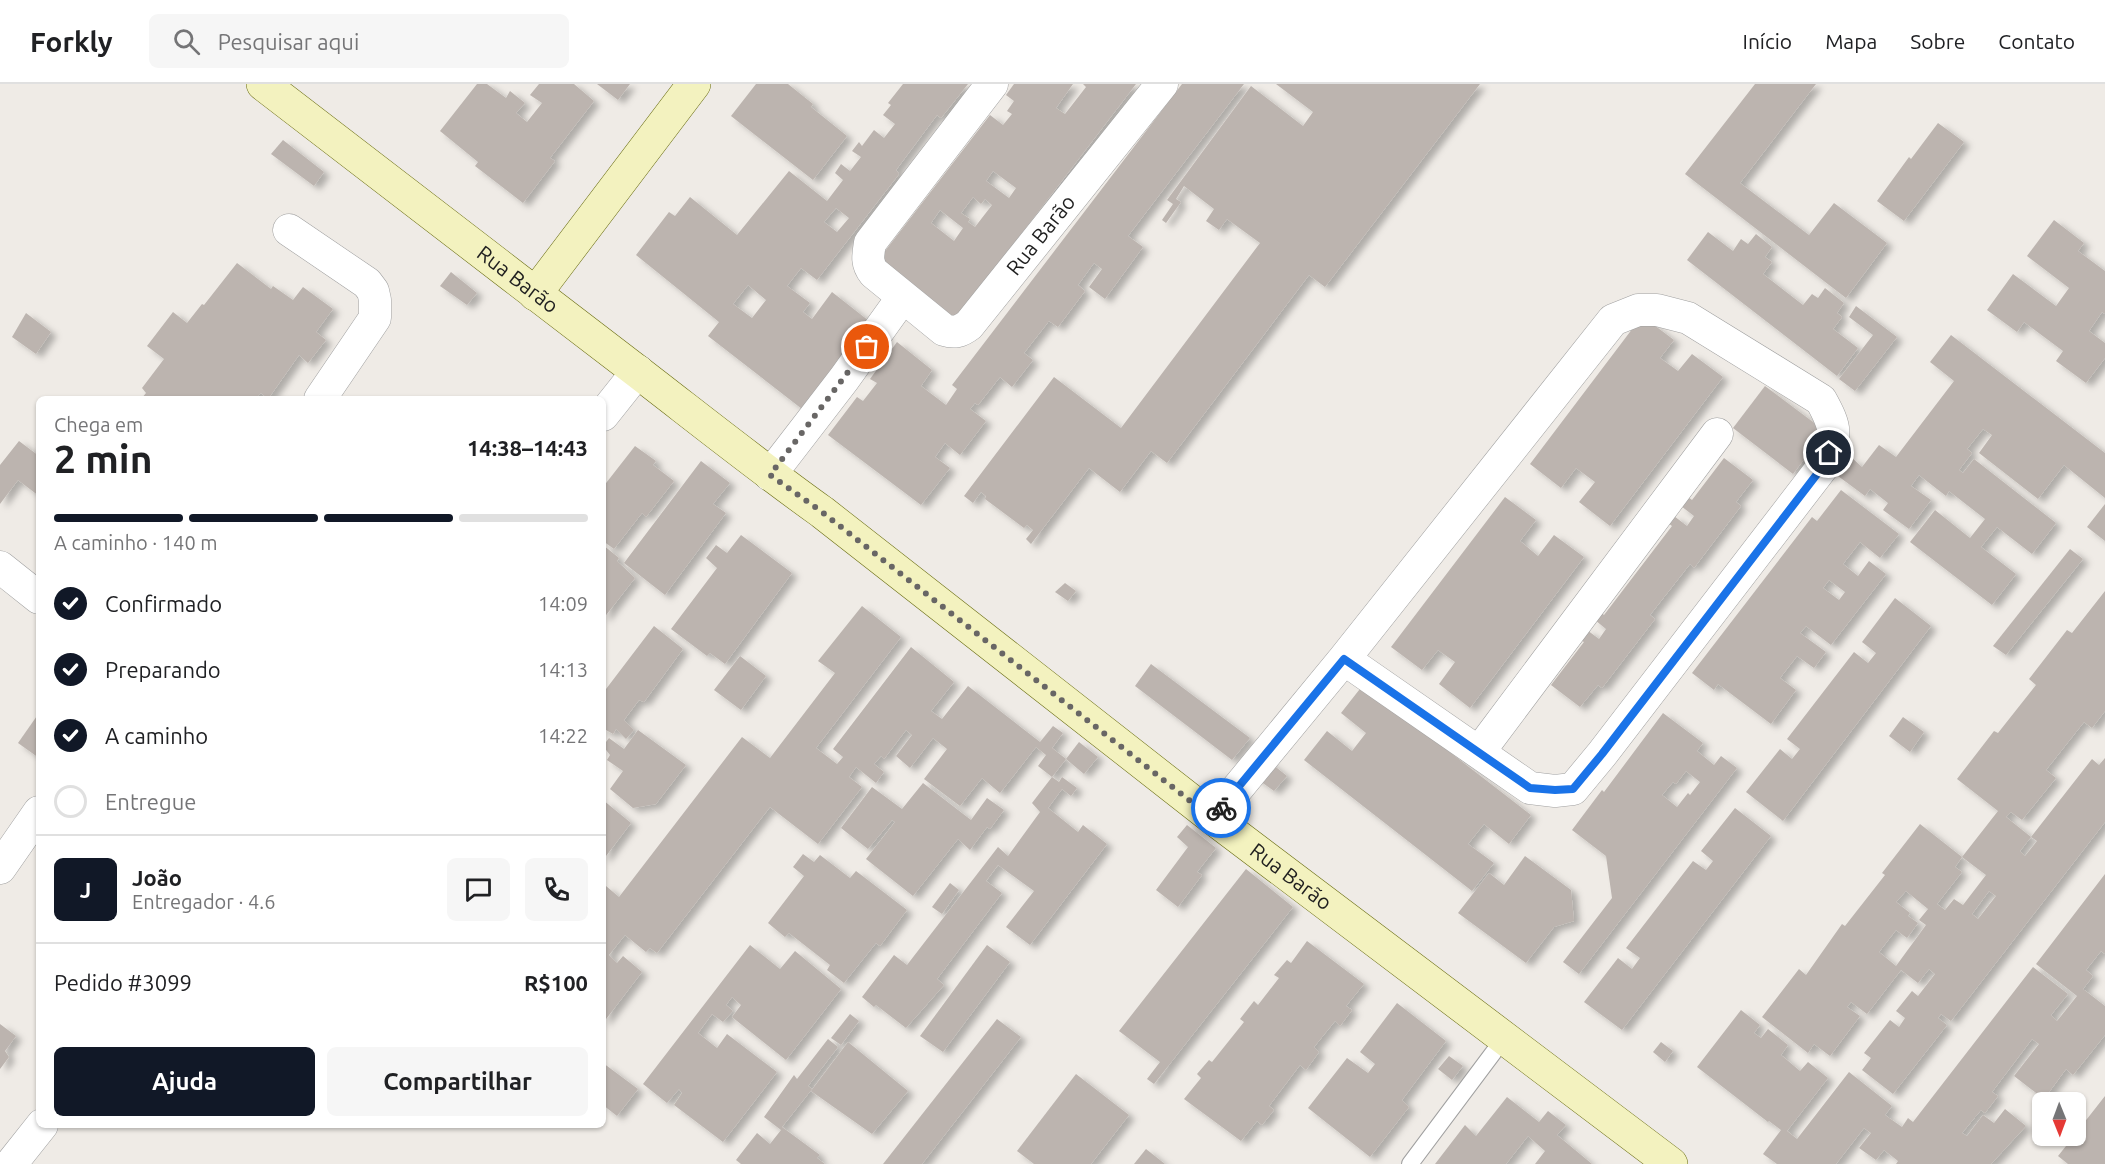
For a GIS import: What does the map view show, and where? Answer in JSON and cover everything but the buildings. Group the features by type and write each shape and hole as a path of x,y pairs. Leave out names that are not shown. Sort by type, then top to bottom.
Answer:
{"street":[{"name":"Rua Barão","path":"263,84 770,475 831,519 1212,818 1671,1164"},
{"path":"535,294 694,84"},
{"name":"Rua Barão","path":"992,84 870,243 867,256 869,267 902,298 944,330 952,332 962,331 969,325 1162,84"},
{"path":"289,230 367,284 373,291 375,300 375,318 322,396"},
{"path":"770,475 844,379 902,298"},
{"path":"1212,818 1344,659 1613,320 1638,310 1657,310 1688,318 1821,400 1833,420 1834,441 1824,465 1573,789 1530,788 1344,659"},
{"path":"606,411 638,371"},
{"path":"1479,752 1717,434"},
{"path":"1,570 36,596"},
{"path":"5,849 36,815"},
{"path":"11,1164 40,1128"}],"lane":[{"path":"1410,1164 1505,1037"}],"way so far":[{"path":"867,347 770,475 822,512 1212,818 1221,808"}],"route":[{"path":"1221,808 1344,659 1530,788 1573,789 1824,465 1829,453"}]}
